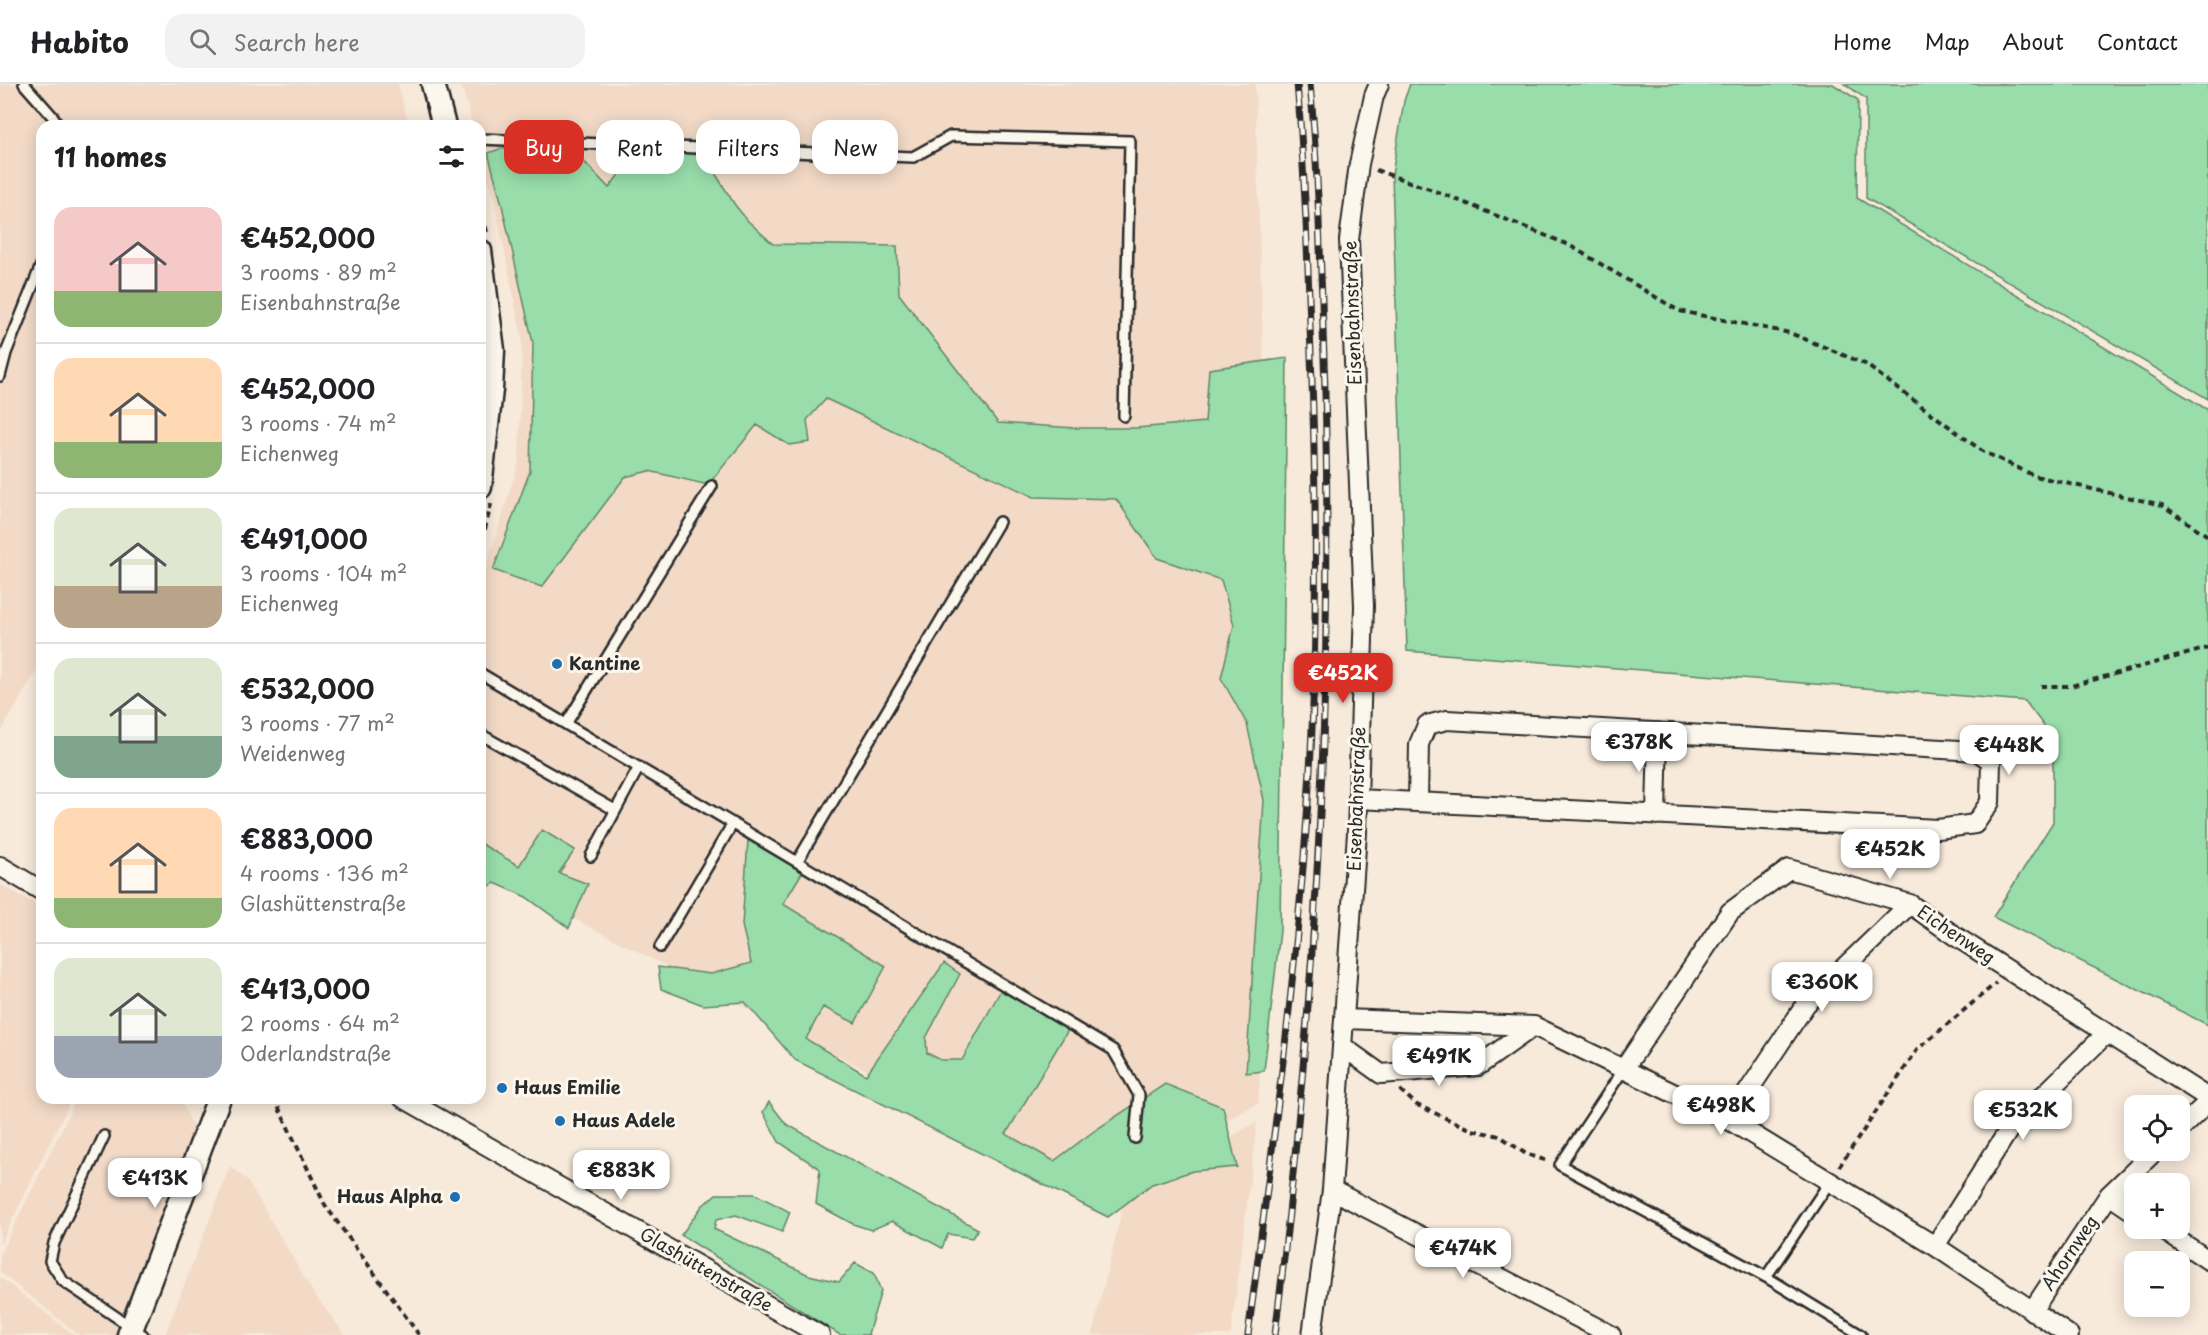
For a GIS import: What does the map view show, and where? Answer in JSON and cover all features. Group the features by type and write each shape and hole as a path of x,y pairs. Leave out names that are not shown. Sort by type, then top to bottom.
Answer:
{"street":[{"path":"433,84 442,120"},
{"name":"Eisenbahnstraße","path":"1312,1335 1332,1190 1358,799 1364,606 1349,240 1359,164 1374,88"},
{"path":"486,297 493,350 486,434"},
{"path":"1358,799 1938,829 1975,824 1990,802 1991,761 1977,751 1447,720 1427,725 1419,744 1418,802"},
{"path":"1656,815 1658,732"},
{"path":"0,866 36,887"},
{"name":"Eichenweg","path":"1623,1070 1730,912 1789,869 1910,904 2208,1100"},
{"path":"1729,1120 1806,1004 1910,904"},
{"path":"1344,1019 1534,1026 1729,1120 1831,1180 2069,1335"},
{"path":"1342,1046 1381,1074 1478,1066 1534,1026"},
{"path":"1935,1246 2010,1128 2107,1033"},
{"path":"2190,1119 2208,1100"},
{"path":"134,1333 217,1104"},
{"name":"Glashüttenstraße","path":"414,1104 820,1335"},
{"name":"Ahornweg","path":"2032,1311 2109,1195 2145,1161"},
{"path":"1332,1190 1578,1327 1611,1335"},
{"name":"Ahornweg","path":"2109,1195 2124,1205"},
{"path":"2176,1239 2208,1260"}],"lane":[{"path":"24,84 55,120"},
{"path":"486,139 913,157 951,136 1130,141 1124,416"},
{"path":"0,376 2,363 36,278"},
{"path":"566,724 712,486"},
{"path":"797,862 999,522"},
{"path":"486,677 1113,1050 1139,1095 1135,1138"},
{"path":"486,737 615,810"},
{"path":"591,856 639,767"},
{"path":"660,946 733,823"},
{"path":"1623,1070 1560,1166 1766,1277 1861,1335"},
{"path":"104,1136 54,1243 50,1261 63,1281 134,1333"},
{"path":"1766,1277 1831,1180"}],"path":[{"path":"1359,164 1443,194 1569,245 1679,311 1790,333 1865,364 1982,452 2035,476 2162,505 2208,536"},
{"path":"2041,686 2071,686 2208,648"},
{"path":"1831,1180 1917,1050 2011,971"},
{"path":"1381,1074 1417,1105 1472,1130 1500,1136 1526,1154 1560,1166"},
{"path":"277,1104 325,1205 419,1335"}],"shaded area":[{"path":"0,84 398,84 407,120 36,120 36,671 0,734"},
{"path":"461,84 1255,84 1268,517 1259,1103 1096,1189 486,873 486,568 519,461 522,338 486,171 486,120 471,120"},
{"path":"0,884 36,905 36,1104 69,1104 0,1245"},
{"path":"74,1104 183,1104 196,1133 116,1335 79,1335 0,1272 0,1254"},
{"path":"1257,1122 1231,1335 1092,1335 1125,1197"},
{"path":"230,1166 247,1180 314,1294 345,1335 165,1335"},
{"path":"0,1277 74,1335 0,1335"}],"green space":[{"path":"1410,84 1833,84 1858,100 1857,198 2208,410 2208,1025 1993,917 2053,822 2053,738 2025,701 1407,651 1392,175 1404,101"},
{"path":"1845,84 2208,84 2208,399 1866,198 1866,99"},
{"path":"684,144 696,144 696,174 716,174 748,221 773,244 897,246 899,294 998,423 1076,428 1136,428 1205,422 1209,369 1287,358 1280,931 1264,1071 1246,1073 1264,800 1247,724 1221,678 1234,625 1221,580 1157,558 1116,499 1034,497 826,399 807,420 810,442 789,445 757,425 708,485 649,471 625,477 542,587 493,570 530,471 533,343 488,153 504,148 504,174 584,174 584,161 609,188 619,174 684,174"},
{"path":"542,830 575,850 559,873 588,884 569,928 526,897 495,883 486,888 486,847 519,866"},
{"path":"748,840 803,871 783,904 886,966 855,1023 823,1007 806,1039 866,1075 944,963 960,974 926,1038 927,1053 941,1060 962,1060 1001,990 1068,1030 1006,1134 1054,1161 1094,1131 1165,1084 1223,1107 1237,1167 1193,1171 1152,1184 1108,1217 795,1060 745,1002 703,1005 661,989 658,967 711,974 751,963 742,925"},
{"path":"769,1102 786,1124 978,1229 972,1238 948,1234 942,1248 892,1221 871,1230 853,1224 816,1204 820,1169 779,1142 763,1112"},
{"path":"716,1194 755,1194 790,1212 782,1232 736,1215 716,1220 714,1229 809,1275 839,1282 855,1263 874,1273 881,1291 869,1335 840,1335 681,1235 702,1206"}],"railway":[{"path":"1248,1335 1297,936 1314,691 1316,579 1313,411 1306,219 1297,84"},
{"path":"1275,1335 1302,1084 1312,959 1324,707 1327,581 1326,455 1318,206 1310,84"}],"place":[{"name":"Kantine","path":"557,664"},
{"name":"Haus Emilie","path":"502,1088"},
{"name":"Haus Adele","path":"560,1121"},
{"name":"Haus Alpha","path":"455,1197"}]}
